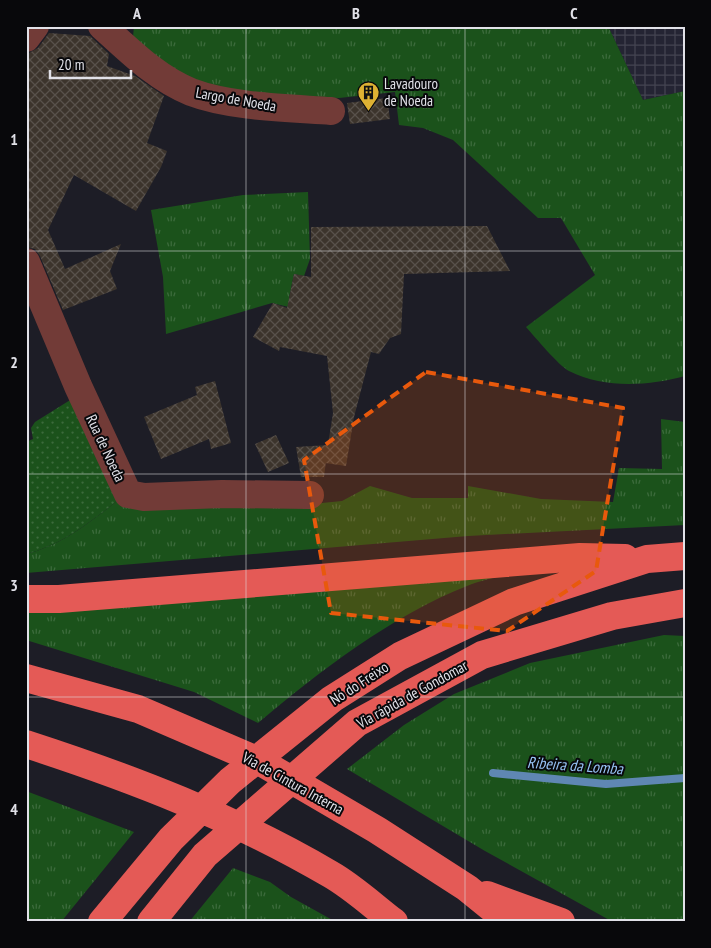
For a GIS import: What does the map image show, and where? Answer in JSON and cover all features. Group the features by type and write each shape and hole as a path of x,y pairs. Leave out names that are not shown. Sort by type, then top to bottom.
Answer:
{"highway":[{"name":"Nó do Freixo","path":"102,922 171,839 224,788 332,699 400,656 514,602 647,559 685,556"},
{"path":"26,599 59,599 580,557 647,559"},
{"name":"Via rápida de Gondomar","path":"151,922 205,855 357,723 482,655 612,616 685,603"},
{"name":"Via de Cintura Interna","path":"26,678 138,710 259,761 377,830 467,888 509,922"},
{"path":"26,744 102,769 220,817 332,874 394,922"},
{"path":"467,888 561,922"}],"street":[{"path":"26,38 35,26"},
{"name":"Largo de Noeda","path":"102,26 149,68 191,92 229,100 331,112"},
{"name":"Rua de Noeda","path":"26,262 78,386 128,494 144,496 222,494 310,495"}],"highlighted area":[{"path":"426,372 623,408 596,571 507,631 331,613 304,460"}],"shaded area":[{"path":"608,26 685,26 685,91 643,100"}],"green space":[{"path":"134,26 608,26 643,100 685,91 685,376 642,384 612,383 583,377 569,371 559,363 526,327 595,275 561,218 538,218 453,140 423,128 399,125 395,92 339,98 270,96 205,88 181,77 133,37"},
{"path":"308,192 310,259 304,276 294,274 289,298 297,309 272,303 166,334 163,277 151,210 243,195"},
{"path":"75,397 122,497 77,531 53,545 26,554 26,442 33,439 31,428 35,422"},
{"path":"661,419 685,422 685,525 468,536 26,573 26,554 53,545 77,531 122,497 290,504 322,503 342,501 370,486 412,498 468,498 468,486 541,499 613,502 619,468 662,469"},
{"path":"529,570 474,583 412,612 357,646 258,723 194,692 26,640 26,606"},
{"path":"664,635 685,636 685,922 613,922 485,851 347,769 404,725 454,694 530,663"},
{"path":"26,791 134,832 61,922 26,922"},
{"path":"233,868 270,882 291,897 336,922 189,922"}],"building":[{"path":"49,33 90,36 109,54 107,66 135,76 164,96 147,143 167,151 161,167 136,211 74,175 48,230 65,269 121,244 110,271 117,289 63,310 40,256 35,249 26,247 26,70 29,53 38,48"},
{"name":"Lavadouro de Noeda","path":"387,98 390,119 350,124 347,103"},
{"path":"487,226 510,271 404,274 401,334 390,338 379,354 371,352 354,417 346,466 325,463 333,413 327,356 280,347 279,351 253,337 273,303 287,308 294,274 311,277 311,227"},
{"path":"215,381 231,443 211,449 209,439 161,459 144,417 197,395 195,387"},
{"path":"276,435 289,463 268,472 255,444"},
{"path":"328,445 324,477 301,477 296,447"}],"waterway":[{"name":"Ribeira da Lomba","path":"493,773 606,784 685,778"}],"place":[{"name":"Lavadouro de Noeda","path":"368,111"}]}
